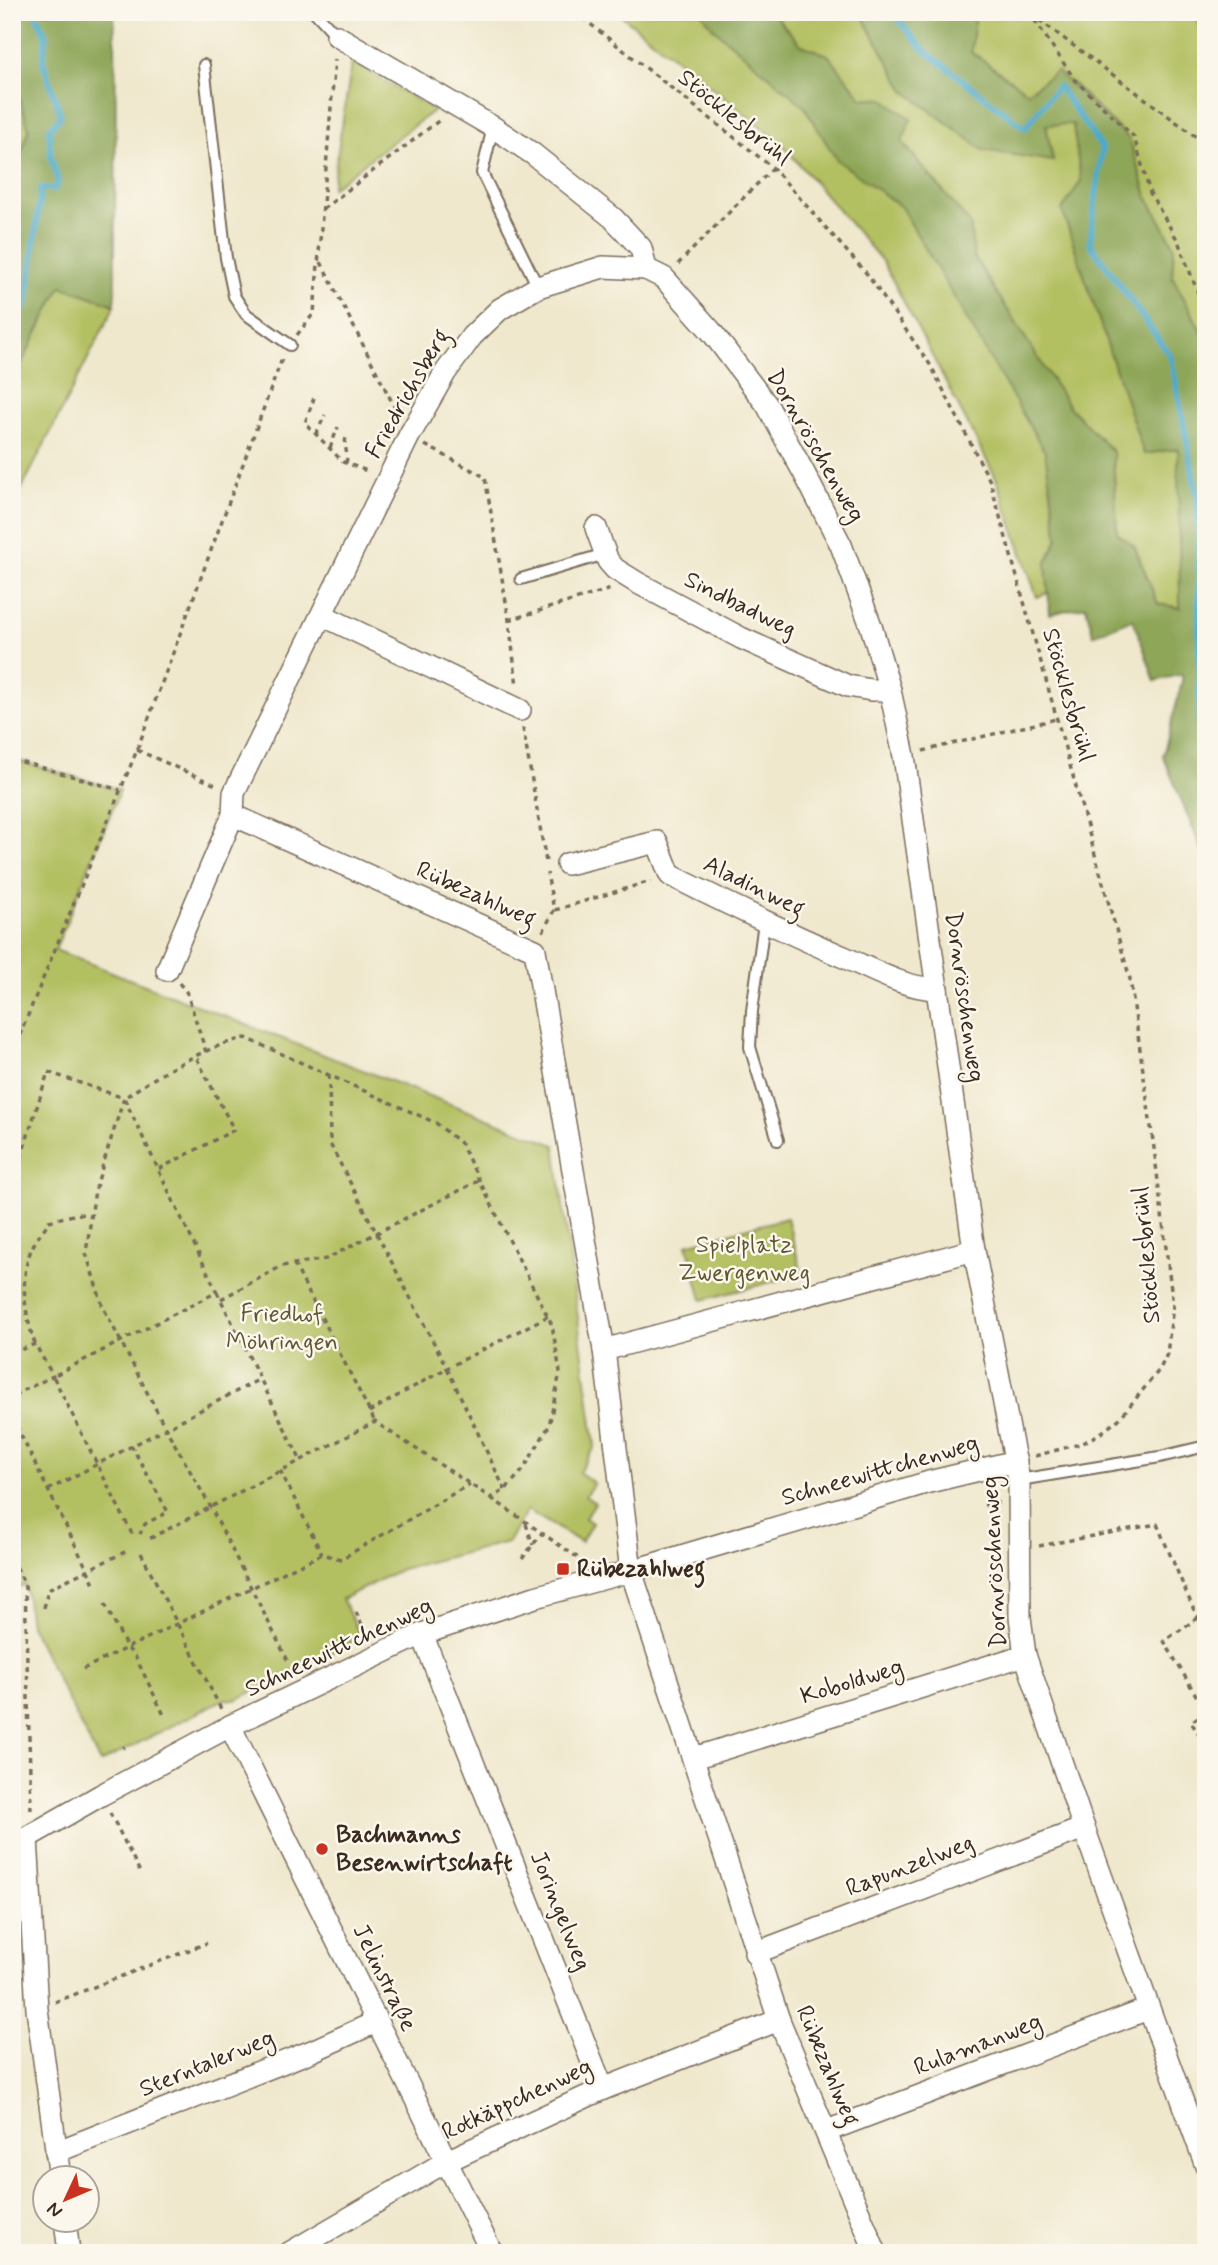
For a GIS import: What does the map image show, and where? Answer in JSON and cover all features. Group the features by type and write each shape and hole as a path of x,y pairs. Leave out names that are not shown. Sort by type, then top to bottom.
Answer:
{"street":[{"name":"Dornröschenweg","path":"337,36 533,153 613,218 641,248 655,274 711,331 767,405 841,545 871,625 890,690 904,756 974,1250 1017,1470 1020,1617 1026,1655 1084,1828 1206,2165"},
{"name":"Friedrichsberg","path":"167,970 233,815 234,793 409,436 445,373 472,336 500,309 538,287 603,267 655,274"},
{"name":"Sindbadweg","path":"596,528 605,554 615,569 636,582 741,638 848,685 871,690 890,690"},
{"path":"321,615 520,710"},
{"name":"Rübezahlweg","path":"233,815 535,950 604,1350 631,1572 779,2020 876,2253"},
{"name":"Aladinweg","path":"567,864 657,842 670,875 764,922 919,989 937,989"},
{"path":"604,1350 974,1250"},
{"name":"Schneewittchenweg","path":"19,1842 230,1726 422,1634 535,1597 631,1572 929,1482 1017,1470"},
{"name":"Joringelweg","path":"422,1634 603,2089"},
{"name":"Koboldweg","path":"694,1758 1026,1655"},
{"name":"Jelinstraße","path":"230,1726 492,2253"},
{"name":"Rapunzelweg","path":"755,1953 1084,1828"},
{"path":"19,1842 37,2009 58,2164"},
{"name":"Rulamanweg","path":"827,2131 1148,2009"},
{"name":"Rotkäppchenweg","path":"289,2253 447,2161 603,2089 779,2020"},
{"name":"Sterntalerweg","path":"56,2152 312,2051 376,2022"},
{"path":"67,2234 69,2253"}],"lane":[{"path":"315,12 337,36"},
{"path":"204,65 226,258 234,296 246,314 290,345"},
{"path":"493,127 482,173 538,287"},
{"path":"521,579 605,554"},
{"path":"764,922 750,1047 778,1140"},
{"path":"1017,1470 1160,1457 1206,1446"}],"path":[{"name":"Stöcklesbrühl","path":"575,12 773,168 867,274 931,366 990,481 1130,979 1174,1306 1167,1354 1160,1369 1119,1419 1083,1443 1017,1470"},
{"path":"1029,12 1206,144"},
{"path":"1029,12 1075,80 1134,137 1150,193 1178,241 1206,314"},
{"path":"12,1054 136,750 282,357 314,313 337,36"},
{"path":"323,209 458,107"},
{"path":"655,274 773,168"},
{"path":"320,260 409,436 485,477 554,911 535,950"},
{"path":"314,398 305,423 346,463 366,471"},
{"path":"316,435 325,415"},
{"path":"330,448 338,427"},
{"path":"346,438 346,463"},
{"path":"509,620 636,582"},
{"path":"904,756 1056,719"},
{"path":"136,750 234,793"},
{"path":"12,759 120,790"},
{"path":"554,911 670,875"},
{"path":"167,970 187,993 206,1052"},
{"path":"288,1661 209,1506 120,1342 103,1307 86,1253 95,1190 124,1098 147,1082 206,1052 227,1042 246,1038 436,1123 461,1144 552,1325 560,1372 549,1426 523,1470 505,1490 491,1498"},
{"path":"159,1169 234,1130 196,1057"},
{"path":"12,1186 48,1072 124,1098 300,1460"},
{"path":"330,1075 330,1144 447,1368 505,1490"},
{"path":"221,1299 282,1266 326,1259 480,1180"},
{"path":"91,1215 77,1214 49,1221 32,1249 24,1279 27,1320 35,1344 132,1534"},
{"path":"294,1264 374,1422 607,1578"},
{"path":"12,1396 217,1292"},
{"path":"369,1412 548,1316"},
{"path":"12,1353 35,1344"},
{"path":"48,1490 260,1379"},
{"path":"12,1417 94,1583"},
{"path":"147,1540 374,1422"},
{"path":"131,1445 168,1512 145,1524 140,1534"},
{"path":"280,1470 323,1554"},
{"path":"83,1669 323,1554 341,1559 470,1484"},
{"path":"526,1522 533,1545"},
{"path":"1019,1549 1157,1524 1198,1618 1206,1630"},
{"path":"522,1559 542,1533"},
{"path":"44,1608 48,1589 129,1550"},
{"path":"141,1553 230,1726"},
{"path":"12,1558 24,1585 31,1812 19,1842"},
{"path":"105,1604 127,1648 135,1656 164,1717"},
{"path":"356,1612 377,1656"},
{"path":"1198,1618 1164,1641 1206,1712 1191,1722 1206,1746"},
{"path":"101,1795 141,1874"},
{"path":"37,2009 207,1943"}],"green space":[{"path":"12,12 114,12 116,122 115,305 61,286 12,382 12,182 29,129 17,90"},
{"path":"617,12 749,12 933,213 1113,570 1037,597 996,478 883,262 781,143"},
{"path":"701,12 772,12 801,45 828,55 862,98 884,99 911,119 902,142 970,224 974,257 1069,407 1113,452 1117,533 1134,546 1158,604 1180,608 1178,449 1144,454 1062,210 1081,181 1073,124 1046,125 1053,161 983,150 905,91 861,14 966,12 975,19 971,52 1028,92 1057,71 1129,139 1147,196 1174,246 1172,276 1206,340 1206,860 1163,756 1182,674 1155,681 1133,619 1093,635 1086,606 1050,614 1046,564 1058,538 1045,452 901,207 837,160 803,105 714,29"},
{"path":"772,12 862,12 861,14 1053,160 1046,125 1073,123 1081,181 1144,454 1178,448 1181,608 1158,604 1134,546 1117,533 1113,452 1069,407 974,257 970,224 902,142 884,99 862,98 828,55 801,45"},
{"path":"966,12 1194,12 1206,42 1206,340 1172,276 1174,246 1147,196 1129,139 1071,82 1028,93 970,51 975,20"},
{"path":"12,43 17,90 29,129 12,182"},
{"path":"352,62 434,110 332,188"},
{"path":"61,286 115,305 12,508 12,382"},
{"name":"Friedhof Möhringen","path":"12,759 120,790 55,950 555,1145 595,1447 579,1472 594,1483 585,1496 595,1503 585,1518 592,1523 581,1542 527,1510 508,1542 401,1569 342,1599 361,1637 236,1700 224,1699 100,1763 30,1625 25,1585 12,1589"},
{"name":"Spielplatz Zwergenweg","path":"787,1218 802,1274 702,1300 687,1244"}],"waterway":[{"path":"12,326 27,303 41,188 55,189 58,180 51,158 49,129 61,116 43,62 46,36 35,12"},
{"path":"892,12 923,49 1025,128 1058,86 1102,148 1090,243 1171,357 1198,500 1200,774 1206,791"}],"place":[{"name":"Rübezahlweg","path":"563,1569"},
{"name":"Bachmanns Besenwirtschaft","path":"322,1849"}]}
